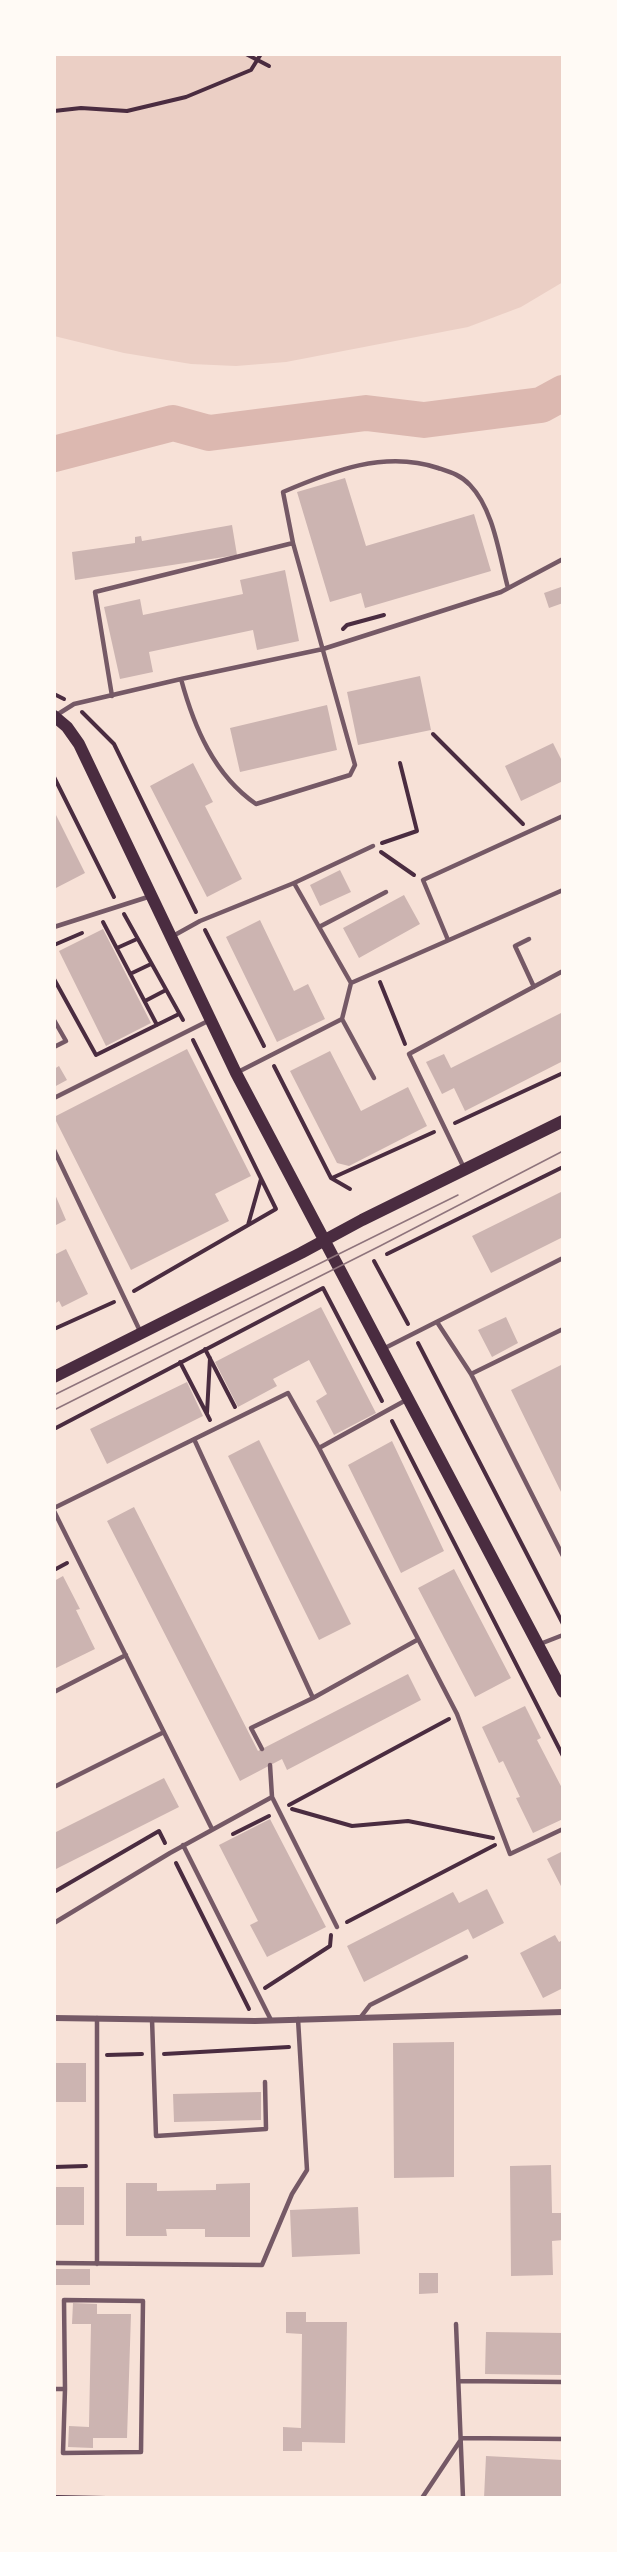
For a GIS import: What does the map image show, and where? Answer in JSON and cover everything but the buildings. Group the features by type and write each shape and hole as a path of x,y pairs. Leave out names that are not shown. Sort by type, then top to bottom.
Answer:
{"main road":[{"path":"54,716 67,727 79,744 236,1073 563,1692"},
{"path":"54,1377 302,1253 324,1239 563,1121"}],"street":[{"path":"54,2018 271,2020 563,2012"}],"lane":[{"path":"181,679 187,703 209,754 241,794 256,804 350,775 355,765 293,543 283,492 316,478 378,461 426,464 456,473 471,486 488,514 508,588"},
{"path":"112,696 95,592 293,543"},
{"path":"54,716 74,705 181,679 323,649 508,588 563,559"},
{"path":"448,940 423,880 563,816"},
{"path":"171,937 200,921 294,883 373,846"},
{"path":"294,883 351,983 342,1019 374,1078"},
{"path":"351,983 563,890"},
{"path":"319,927 386,892"},
{"path":"54,927 151,896"},
{"path":"529,939 515,946 534,987"},
{"path":"465,1171 409,1053 563,971"},
{"path":"236,1073 342,1019"},
{"path":"54,1020 66,1041 54,1047"},
{"path":"54,1098 211,1020"},
{"path":"54,1150 141,1334"},
{"path":"382,1349 563,1258"},
{"path":"437,1322 471,1374 563,1556"},
{"path":"471,1374 563,1329"},
{"path":"212,1829 54,1510 288,1393 457,1714 510,1854 563,1829"},
{"path":"318,1448 408,1399"},
{"path":"194,1440 313,1698"},
{"path":"555,1540 563,1537"},
{"path":"538,1645 563,1635"},
{"path":"261,1749 251,1728 313,1698 417,1640"},
{"path":"54,1692 126,1655"},
{"path":"54,1787 164,1732"},
{"path":"270,1766 272,1797 337,1927"},
{"path":"54,1923 183,1845 272,1797"},
{"path":"183,1845 271,2020"},
{"path":"360,2018 370,2005 466,1957"},
{"path":"97,2018 97,2264"},
{"path":"152,2019 156,2136 266,2129 265,2082"},
{"path":"54,2263 262,2265 292,2194 307,2170 298,2019"},
{"path":"64,2300 143,2301 141,2452 63,2453 66,2389 64,2300"},
{"path":"456,2324 464,2498"},
{"path":"460,2381 563,2382"},
{"path":"54,2389 66,2389"},
{"path":"462,2438 563,2439"},
{"path":"422,2498 462,2438"}],"path":[{"path":"246,54 269,66"},
{"path":"55,110 81,108 127,111 186,97 251,70 261,54"},
{"path":"433,734 530,831"},
{"path":"373,846 417,831 400,763"},
{"path":"54,777 119,906 189,1031 276,1209 124,1298 54,1329"},
{"path":"373,846 423,880"},
{"path":"98,913 157,1025"},
{"path":"117,948 137,939"},
{"path":"130,974 151,964"},
{"path":"377,972 409,1053"},
{"path":"54,979 96,1055 179,1014"},
{"path":"145,1001 166,990"},
{"path":"387,1254 563,1167"},
{"path":"248,1225 261,1178"},
{"path":"331,1178 350,1189"},
{"path":"374,1261 563,1624"},
{"path":"54,1429 323,1287 563,1756"},
{"path":"205,1349 240,1417"},
{"path":"207,1414 210,1357"},
{"path":"180,1362 215,1429"},
{"path":"457,1714 285,1807 352,1826 408,1821 503,1840"},
{"path":"229,1837 278,1811"},
{"path":"54,1892 159,1831 255,2020"},
{"path":"244,2000 257,1994 330,1946 332,1929 503,1840"},
{"path":"176,1864 189,1857"},
{"path":"98,2055 299,2046"},
{"path":"54,2166 97,2166"},
{"path":"54,2497 106,2498"}],"shaded area":[{"path":"54,54 563,54 563,282 521,307 468,327 286,362 236,366 191,364 124,353 54,336"}],"waterway":[{"path":"54,454 173,423 209,433 366,413 424,420 541,405 563,393"}],"tram line":[{"path":"54,1410 563,1151"},
{"path":"54,1395 458,1195"}]}
